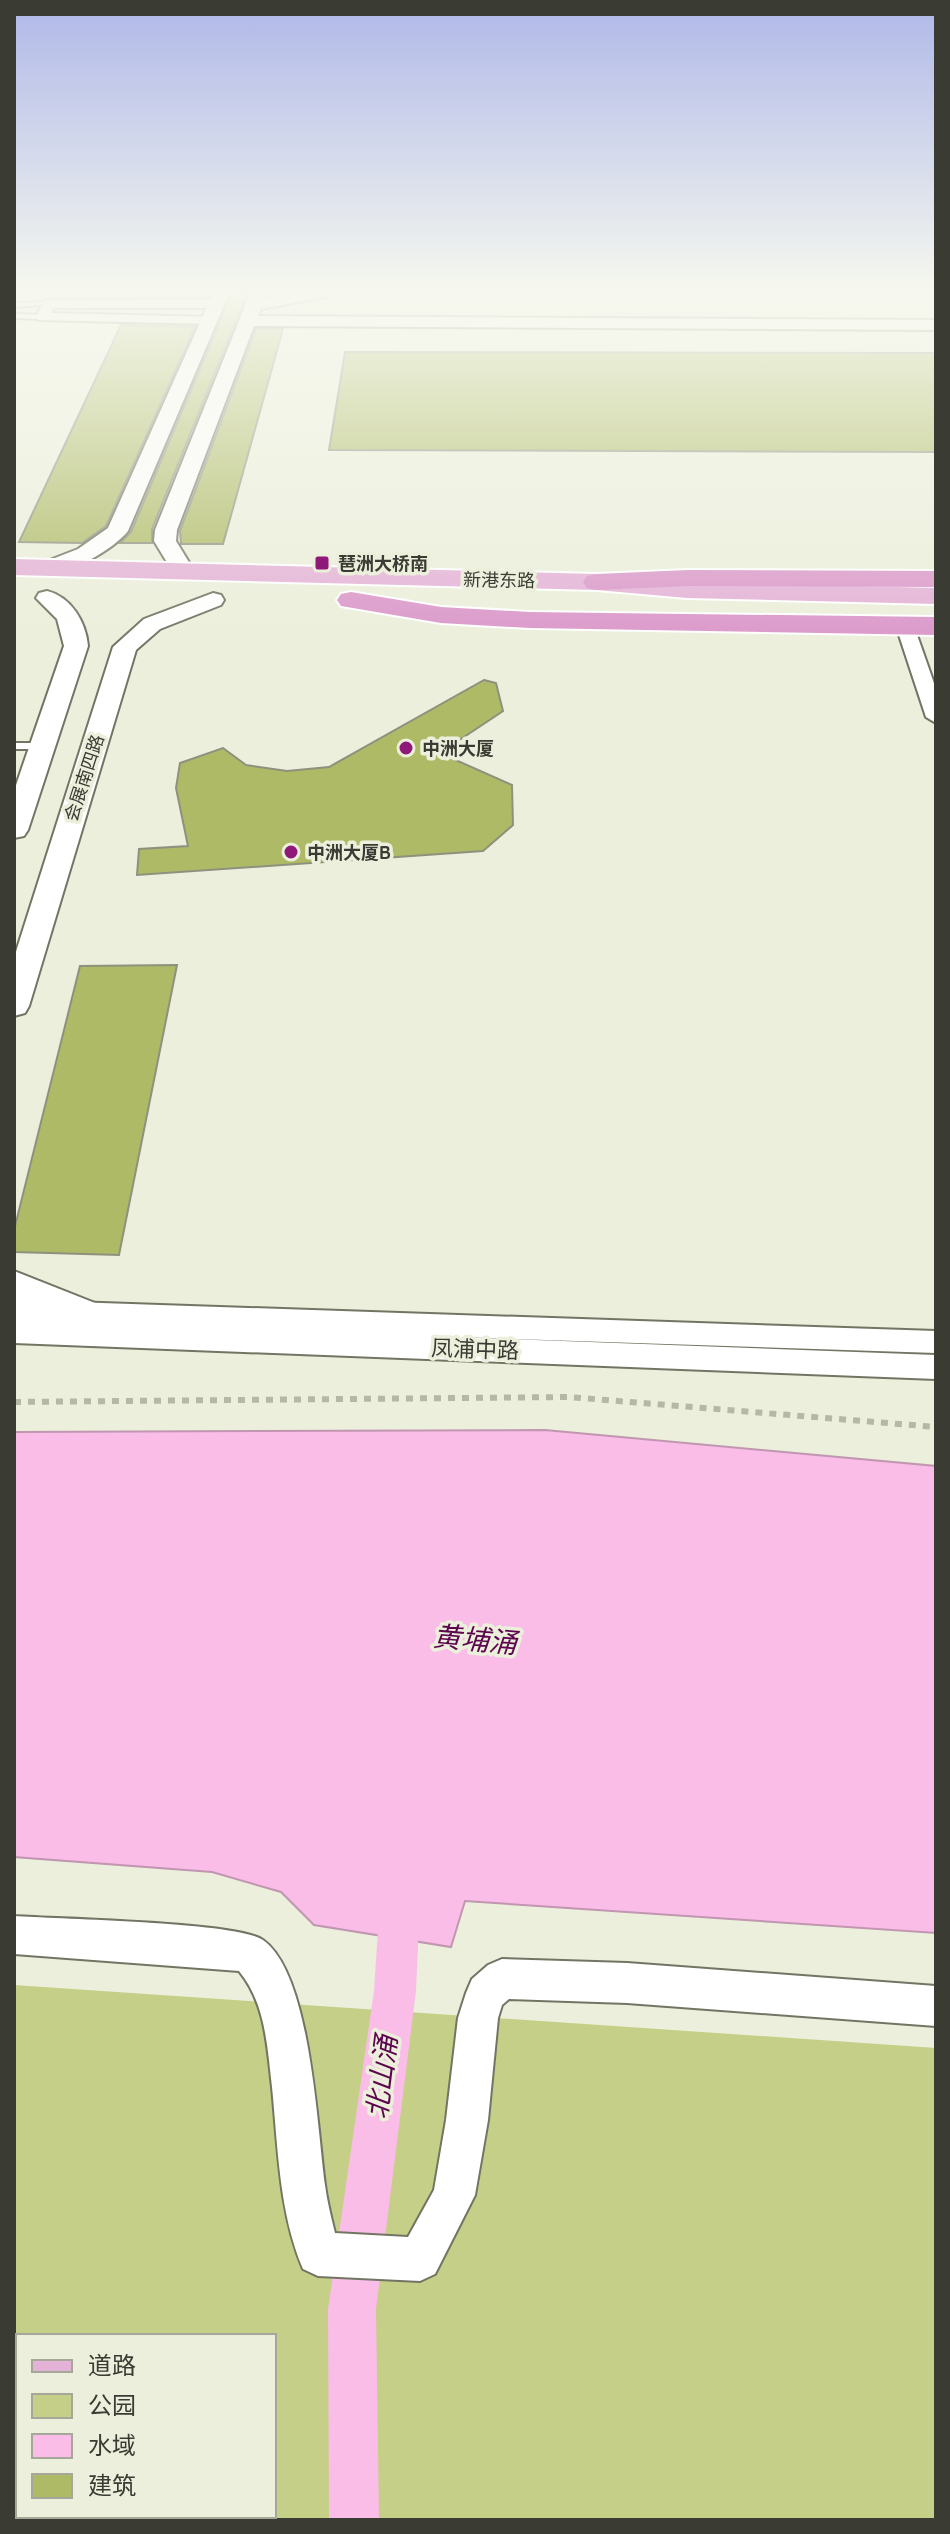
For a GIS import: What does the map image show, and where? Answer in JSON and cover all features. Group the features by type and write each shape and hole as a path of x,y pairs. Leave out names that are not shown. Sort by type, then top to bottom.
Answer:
{"highway":[{"path":"597,582 727,578 933,583"},
{"path":"351,600 462,617 732,625 936,626"},
{"path":"732,625 922,636"}],"main road":[{"name":"新港东路","path":"14,567 597,582 687,590 815,593 933,583"},
{"path":"36,598 92,598"},
{"name":"新港东路","path":"137,599 351,600 936,612"}],"street":[{"path":"50,568 77,559 102,545 117,531 170,409"},
{"path":"184,572 165,541 166,530 213,409"},
{"path":"36,598 65,612 73,624 101,643"},
{"path":"14,830 42,746 101,643 213,600"},
{"path":"922,636 936,717"},
{"name":"会展南四路","path":"14,1006 101,643"},
{"path":"14,1285 82,1313"},
{"name":"凤浦中路","path":"14,1311 936,1342"},
{"name":"凤浦中路","path":"14,1332 936,1367"},
{"path":"14,1935 226,1949 250,1954 270,1978 285,2029 304,2190 318,2254 420,2259 454,2195 467,2120 478,2018 486,1993 502,1979 627,1983 936,2006"}],"lane":[{"path":"14,746 42,746"}],"path":[{"path":"14,1402 569,1397 936,1427"}],"green space":[{"path":"14,1985 936,2048 936,2520 14,2520"}],"water":[{"name":"黄埔涌","path":"545,1430 936,1466 936,1933 465,1901 451,1947 314,1925 281,1892 212,1872 14,1857 14,1432"}],"building":[{"path":"81,409 158,409 106,526 82,543 19,542"},
{"path":"183,409 200,409 152,529 152,543 120,543 131,532"},
{"path":"226,409 261,409 223,544 181,544 180,531"},
{"path":"336,409 936,409 936,452 329,450"},
{"path":"484,680 496,683 503,711 440,753 512,785 513,825 483,851 137,875 139,849 188,846 176,788 180,763 223,748 246,765 287,771 329,767"},
{"path":"177,965 119,1255 14,1252 14,1230 80,966"}],"waterway":[{"name":"北山涌","path":"354,2520 352,2309 395,1991 400,1899"}],"place":[{"name":"琶洲大桥南","path":"322,563"},
{"name":"中洲大厦","path":"406,748"},
{"name":"中洲大厦B","path":"291,852"}]}
